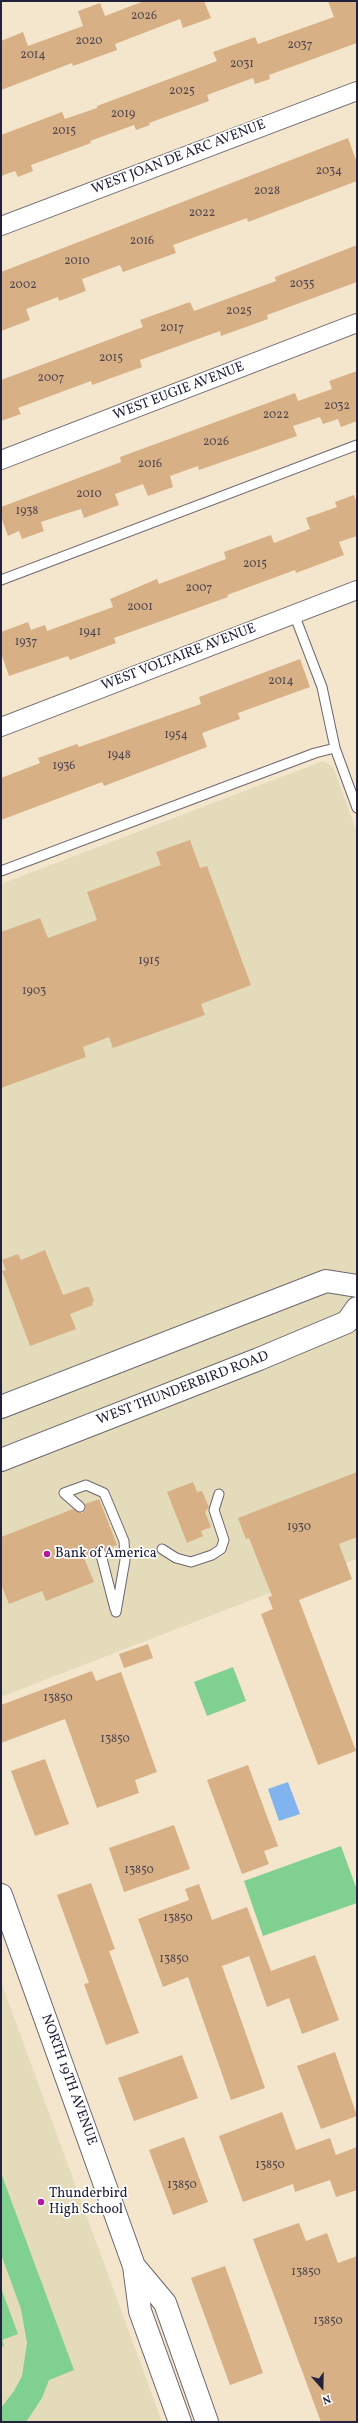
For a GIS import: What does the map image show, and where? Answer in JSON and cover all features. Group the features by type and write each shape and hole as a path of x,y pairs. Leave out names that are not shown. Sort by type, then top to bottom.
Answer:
{"main road":[{"path":"1,1407 326,1281 357,1286"},
{"name":"WEST THUNDERBIRD ROAD","path":"1,1460 260,1359 347,1322 357,1308"},
{"name":"NORTH 19TH AVENUE","path":"1,1895 134,2266 140,2311 180,2422"},
{"name":"NORTH 19TH AVENUE","path":"134,2266 164,2303 207,2422"}],"street":[{"name":"WEST JOAN DE ARC AVENUE","path":"1,226 357,91"},
{"name":"WEST EUGIE AVENUE","path":"1,460 357,323"},
{"name":"WEST VOLTAIRE AVENUE","path":"1,727 357,590"}],"lane":[{"path":"1,580 357,445"},
{"path":"294,614 322,687 334,748 357,808"},
{"path":"1,871 315,753 334,748"},
{"path":"80,1507 64,1493 86,1484 104,1494 124,1540 125,1560 116,1612 100,1551"},
{"path":"162,1549 176,1558 191,1562 212,1556 221,1548 224,1540 214,1510 219,1494"}],"shaded area":[{"path":"323,761 333,767 357,832 357,1559 1,1697 1,884"},
{"name":"Thunderbird High School","path":"1,1982 162,2422 1,2422"}],"green space":[{"path":"233,1667 246,1701 207,1716 194,1682"},
{"path":"341,1846 357,1890 357,1903 263,1936 244,1881"},
{"path":"1,2173 74,2370 49,2380 42,2398 26,2422 1,2422 1,2408 14,2391 22,2376 27,2343 21,2309 1,2254"},
{"path":"1,2288 18,2334 2,2340 4,2346 1,2347"}],"water":[{"path":"288,1782 300,1814 279,1821 268,1789"}],"building":[{"path":"144,1 204,1 211,18 183,28 180,19 115,44 117,50 73,66 72,63 1,90 1,41 23,32 28,46 83,26 78,11 100,3 105,16"},
{"path":"328,1 357,1 357,43 269,75 270,79 255,84 253,78 207,95 209,101 149,123 150,125 136,130 134,125 90,141 91,143 31,165 33,171 18,177 15,171 1,176 1,135 62,112 65,119 97,108 97,106 217,61 213,52 255,37 258,44 334,17"},
{"path":"348,138 357,163 357,181 248,222 247,218 173,245 176,253 123,272 120,265 82,279 86,291 59,301 58,297 26,309 30,320 1,331 1,272"},
{"path":"357,245 357,282 267,315 268,319 221,336 220,331 140,360 142,367 92,385 91,381 18,408 21,414 1,421 1,380 143,327 140,320 190,302 194,311 276,281 275,277"},
{"path":"357,371 357,421 341,427 338,419 323,424 320,417 293,426 297,436 199,470 198,466 170,476 173,487 148,496 143,484 115,494 119,505 84,518 81,509 41,522 44,531 22,539 19,531 8,536 1,517 1,507 121,462 120,457 295,393 298,401 332,389 329,381"},
{"path":"354,495 357,504 357,536 339,542 344,555 296,573 295,570 227,595 228,597 114,638 116,643 70,660 68,656 9,676 1,653 1,632 28,622 31,630 45,625 47,631 113,607 110,599 157,579 159,584 226,559 224,552 271,535 274,543 310,529 306,518 337,507 335,502"},
{"path":"300,659 310,687 238,713 240,719 202,733 207,747 104,786 102,782 1,820 1,778 40,763 38,758 77,744 79,747 201,704 199,697"},
{"path":"190,840 200,868 207,866 251,985 201,1004 205,1015 113,1048 109,1037 83,1047 86,1057 1,1088 1,932 40,918 48,938 97,920 87,892 161,865 156,852"},
{"path":"45,1250 63,1295 89,1287 94,1301 92,1302 93,1305 70,1314 76,1329 30,1346 2,1271 6,1270 2,1260 18,1254 21,1260"},
{"path":"357,1472 357,1537 339,1544 352,1579 299,1600 356,1751 318,1765 261,1614 273,1609 268,1597 272,1596 249,1538 246,1539 238,1518"},
{"path":"193,1482 197,1492 202,1491 209,1507 205,1512 211,1527 201,1531 203,1536 187,1543 167,1492"},
{"name":"Bank of America","path":"99,1499 117,1545 106,1549 98,1545 94,1549 94,1554 84,1558 94,1582 46,1601 42,1591 9,1604 1,1584 1,1537 73,1509 82,1513 86,1509 85,1504"},
{"path":"148,1644 153,1658 124,1668 119,1654"},
{"path":"92,1671 96,1681 121,1672 157,1772 135,1780 139,1793 97,1808 65,1719 1,1743 1,1705"},
{"path":"45,1759 69,1824 35,1836 11,1771"},
{"path":"248,1765 278,1846 264,1851 269,1864 242,1874 207,1780"},
{"path":"174,1825 190,1869 124,1892 109,1848"},
{"path":"91,1883 115,1949 109,1951 139,2033 106,2045 84,1984 89,1983 57,1895"},
{"path":"199,1884 212,1920 247,1907 271,1971 315,1955 339,2020 302,2034 289,1998 267,2007 249,1956 222,1966 265,2088 231,2100 188,1977 163,1987 138,1919 189,1900 185,1889"},
{"path":"335,2052 357,2116 321,2129 297,2066"},
{"path":"182,2055 198,2098 134,2121 118,2078"},
{"path":"282,2112 296,2150 330,2138 336,2155 357,2147 357,2190 336,2197 330,2180 295,2192 293,2184 243,2202 219,2136"},
{"path":"184,2137 208,2202 173,2215 149,2150"},
{"path":"299,2223 306,2241 327,2233 338,2263 357,2256 357,2422 321,2422 253,2239"},
{"path":"225,2266 263,2373 230,2385 191,2278"}],"place":[{"name":"Bank of America","path":"47,1554"},
{"name":"Thunderbird High School","path":"41,2202"}]}
